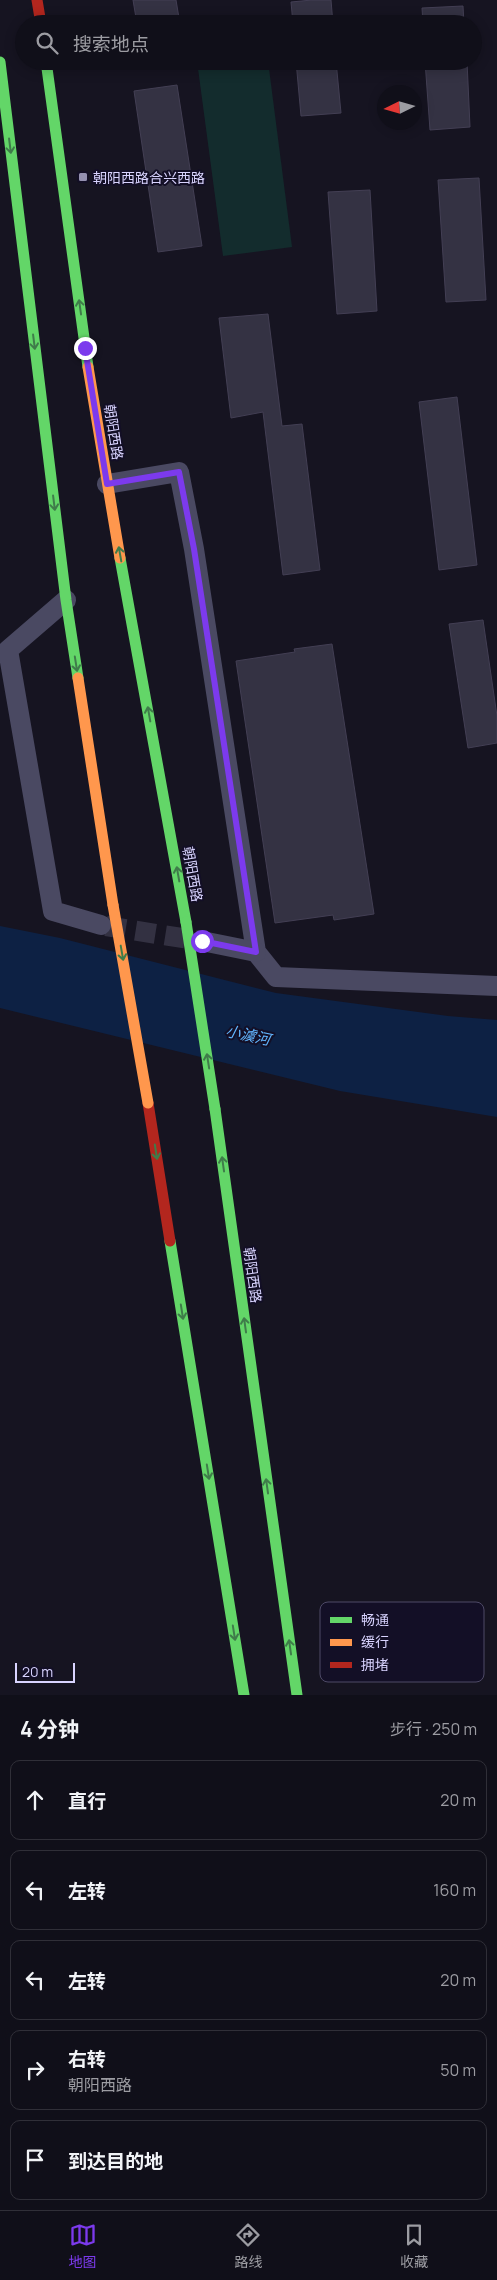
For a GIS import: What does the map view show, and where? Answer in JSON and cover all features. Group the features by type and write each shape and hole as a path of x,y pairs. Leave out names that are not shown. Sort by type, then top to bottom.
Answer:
{"main road":[{"path":"38,0 40,15"},
{"path":"0,62 66,600 113,905 148,1103 244,1695"},
{"name":"朝阳西路","path":"47,70 84,338 107,484 186,922 215,1109 297,1695"}],"street":[{"path":"107,484 179,472 194,549 256,952 276,977 497,986"},
{"path":"66,600 8,650 53,911 101,925"},
{"path":"202,941 256,952"}],"green space":[{"path":"198,70 269,70 292,247 223,256"}],"water":[{"name":"小澞河","path":"0,926 60,938 276,993 448,1016 497,1020 497,1117 340,1091 0,1008"}],"building":[{"path":"133,0 176,0 178,15 136,15"},
{"path":"331,0 332,15 292,15 291,2"},
{"path":"463,6 464,15 422,15 422,8"},
{"path":"297,70 337,70 341,113 301,116"},
{"path":"426,70 467,70 470,127 430,130"},
{"path":"177,85 202,246 158,252 134,91"},
{"path":"479,178 486,300 446,302 438,180"},
{"path":"370,190 377,311 337,314 328,192"},
{"path":"268,314 282,426 302,424 320,570 283,575 263,412 231,418 219,318"},
{"path":"457,397 477,565 439,570 419,402"},
{"path":"483,620 497,716 497,743 468,748 449,624"},
{"path":"332,644 374,914 334,920 333,915 275,923 236,661 295,652 294,649"}],"tunnel":[{"path":"106,926 201,941"}],"traffic: fast":[{"path":"0,62 66,600 78,678"},
{"path":"47,70 88,367"},
{"path":"120,558 186,922"},
{"path":"186,922 215,1109"},
{"path":"215,1109 297,1695"},
{"path":"170,1241 244,1695"}],"traffic: slow":[{"path":"88,367 120,558"},
{"path":"78,678 113,905"},
{"path":"113,905 148,1103"}],"traffic: jam":[{"path":"37,0 40,15"},
{"path":"148,1103 170,1241"}],"place":[{"name":"朝阳西路合兴西路","path":"83,177"}],"route":[{"path":"85,348 107,484 179,472 194,549 256,952 202,941"}]}
